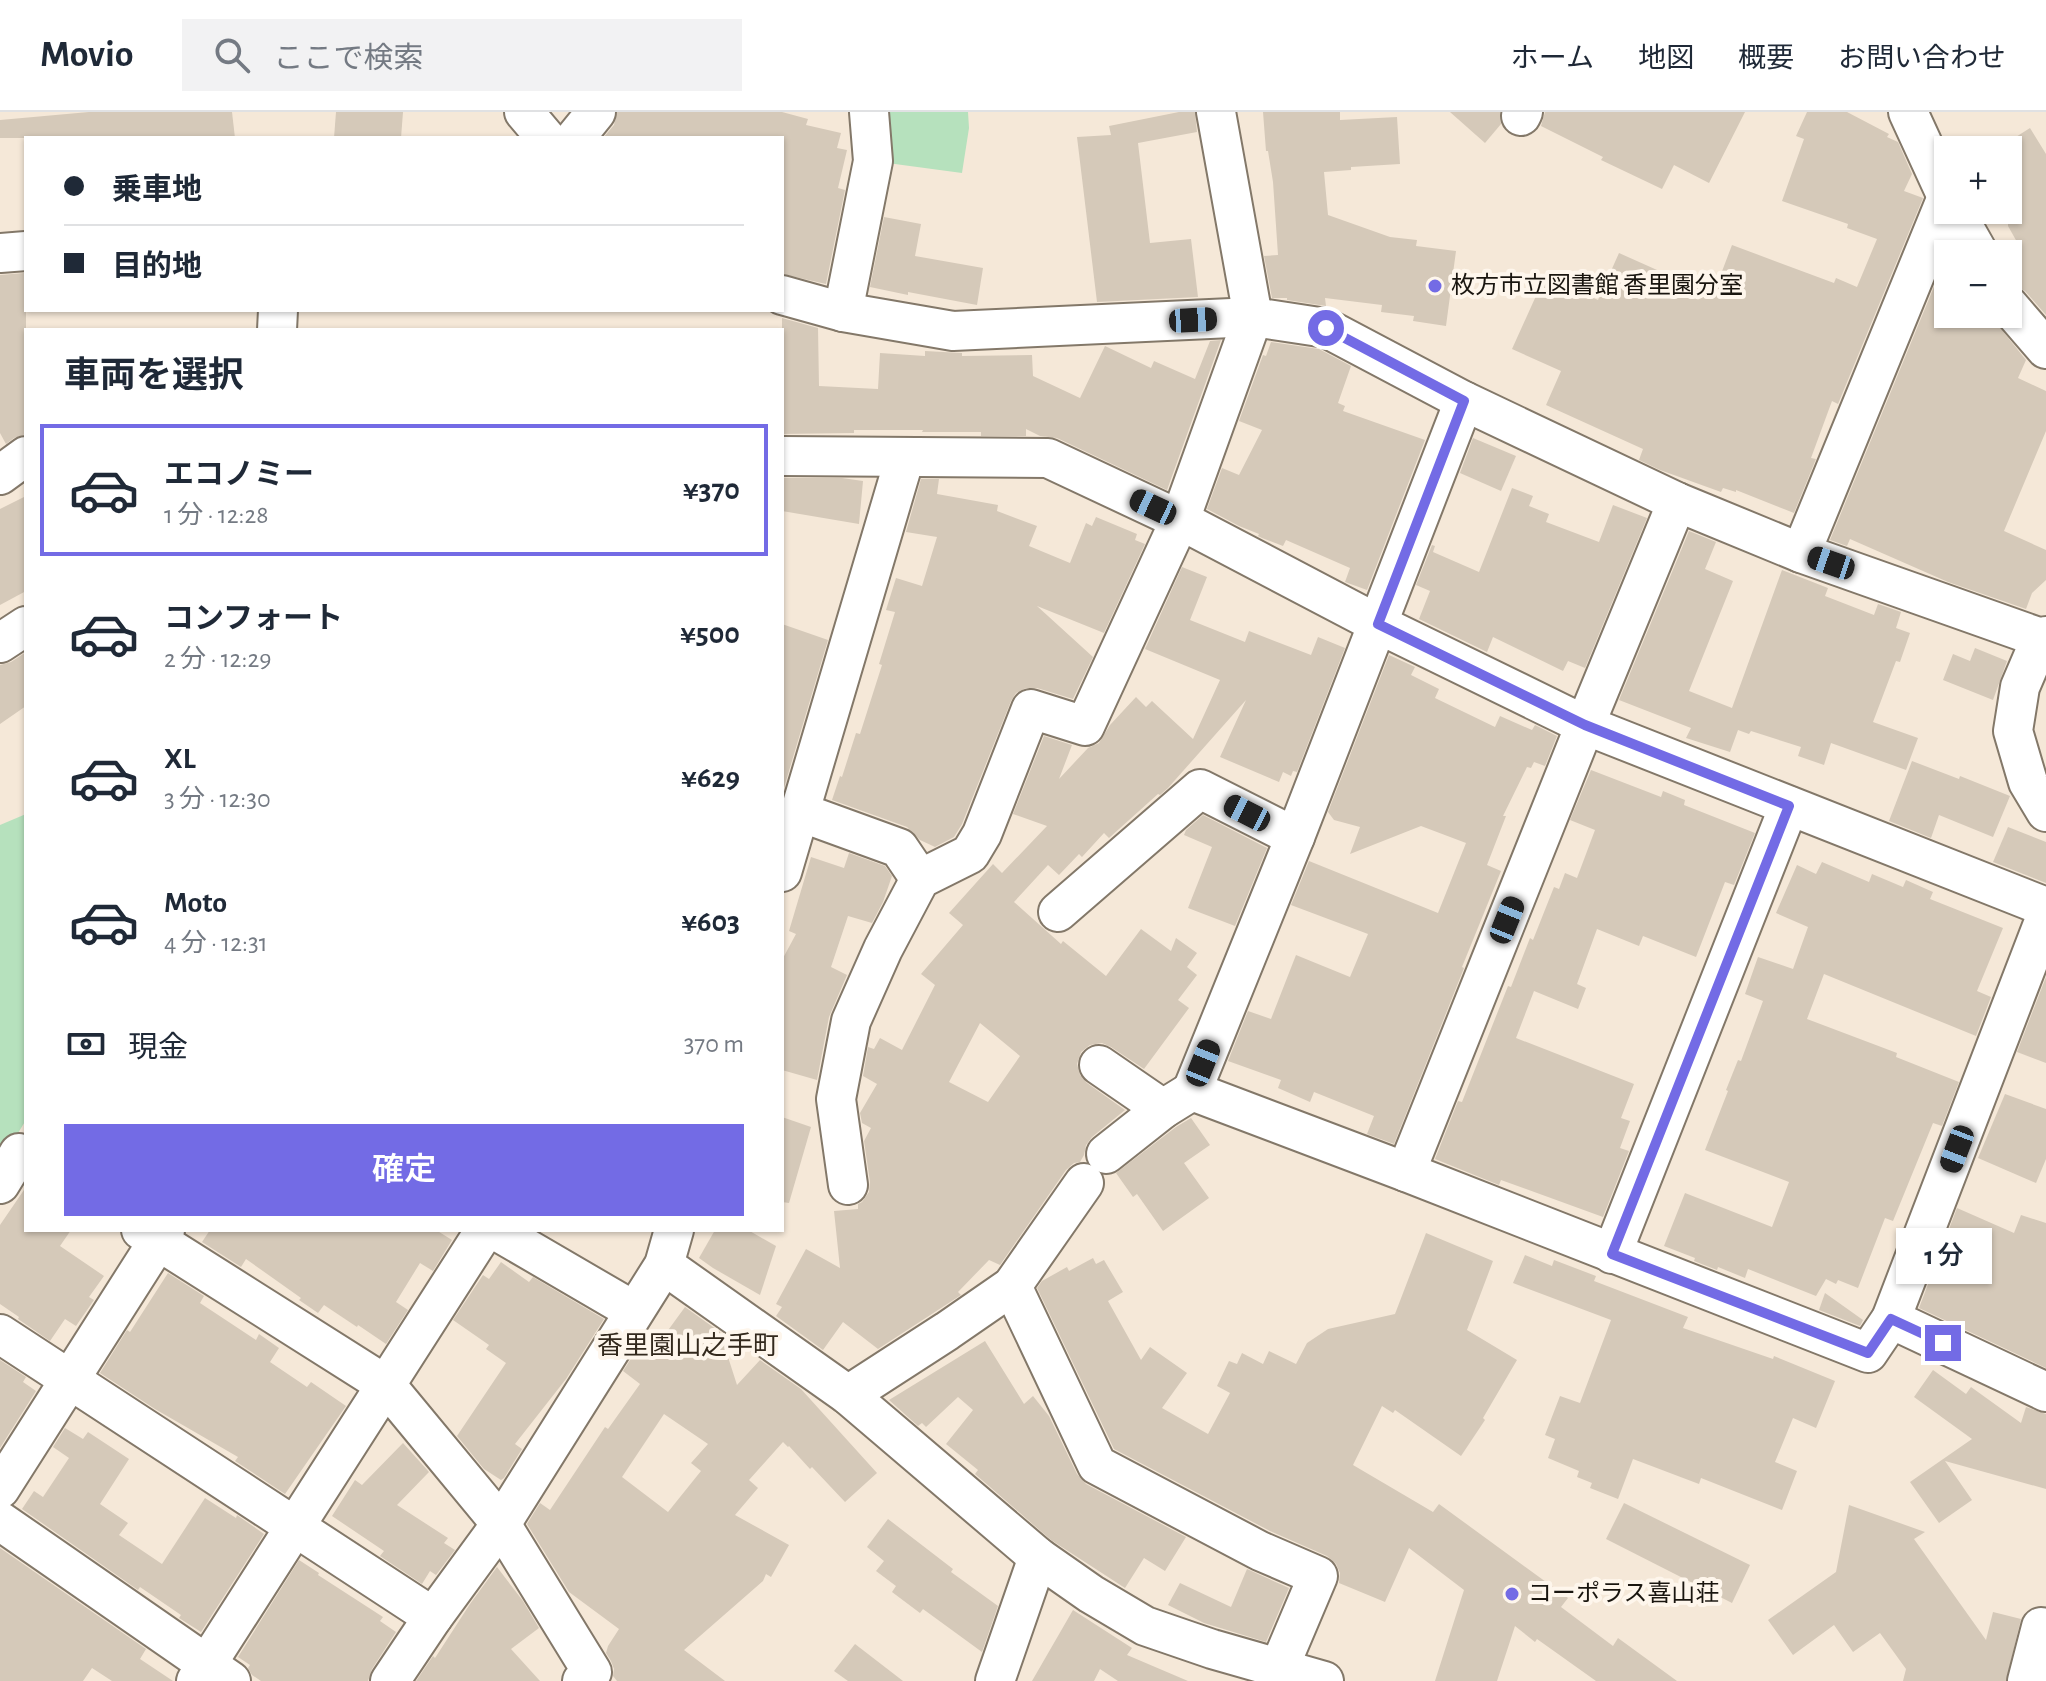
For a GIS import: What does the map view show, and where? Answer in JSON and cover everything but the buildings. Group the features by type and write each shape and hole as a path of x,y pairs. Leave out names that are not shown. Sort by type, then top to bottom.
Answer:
{"street":[{"path":"524,112 544,136"},
{"path":"577,136 596,112"},
{"path":"843,312 873,161 869,112"},
{"path":"848,1185 836,1099 851,1021 883,949 920,879 970,854 982,834 1031,709 1085,726 1180,520 1253,317 1216,112"},
{"path":"1908,112 1934,168"},
{"path":"1801,553 1937,224"},
{"path":"0,253 24,251"},
{"path":"784,296 843,312 953,331 1253,317 1326,328 1464,401 1677,502 1801,553 2044,637 2020,687 2013,731 2028,782 2046,812"},
{"path":"2022,321 2046,349"},
{"path":"848,1395 1012,1286 1095,1169 1177,1100 1295,837 1464,401"},
{"path":"784,456 1048,458 1180,520 1378,624 1585,725 2046,907"},
{"path":"0,475 24,457"},
{"path":"784,865 905,457"},
{"path":"1406,1172 1677,502"},
{"path":"0,643 24,627"},
{"path":"1058,912 1200,789 1295,837"},
{"path":"1612,1254 1789,806"},
{"path":"800,812 899,848 920,879"},
{"path":"1099,1065 1177,1100 1406,1172 1868,1353 1891,1319 2046,916"},
{"path":"0,1184 19,1153 24,1157"},
{"path":"0,1521 211,1675 295,1527 484,1232"},
{"path":"498,1232 634,1311"},
{"path":"0,1489 70,1379 155,1234 386,1385 501,1524 592,1672 582,1681"},
{"path":"390,1681 501,1524 634,1311 669,1248 1038,1557 1091,1594 1145,1626 1324,1681"},
{"path":"1012,1286 1097,1465 1260,1551 1318,1576 1279,1668"},
{"path":"1891,1319 2046,1392"},
{"path":"0,1334 433,1617"},
{"path":"995,1681 1038,1557"},
{"path":"2027,1681 2041,1627"}],"green space":[{"path":"873,112 968,112 969,128 962,173 880,162"},
{"path":"24,815 24,1123 4,1156 0,1154 0,825"}],"place":[{"name":"枚方市立図書館 香里園分室","path":"1435,286"},
{"name":"コーポラス喜山荘","path":"1512,1594"}],"district":[{"name":"香里園山之手町","path":"688,1346"}],"route":[{"path":"1326,328 1464,401 1378,624 1585,725 1789,806 1612,1254 1868,1353 1891,1319 1943,1343"}]}
